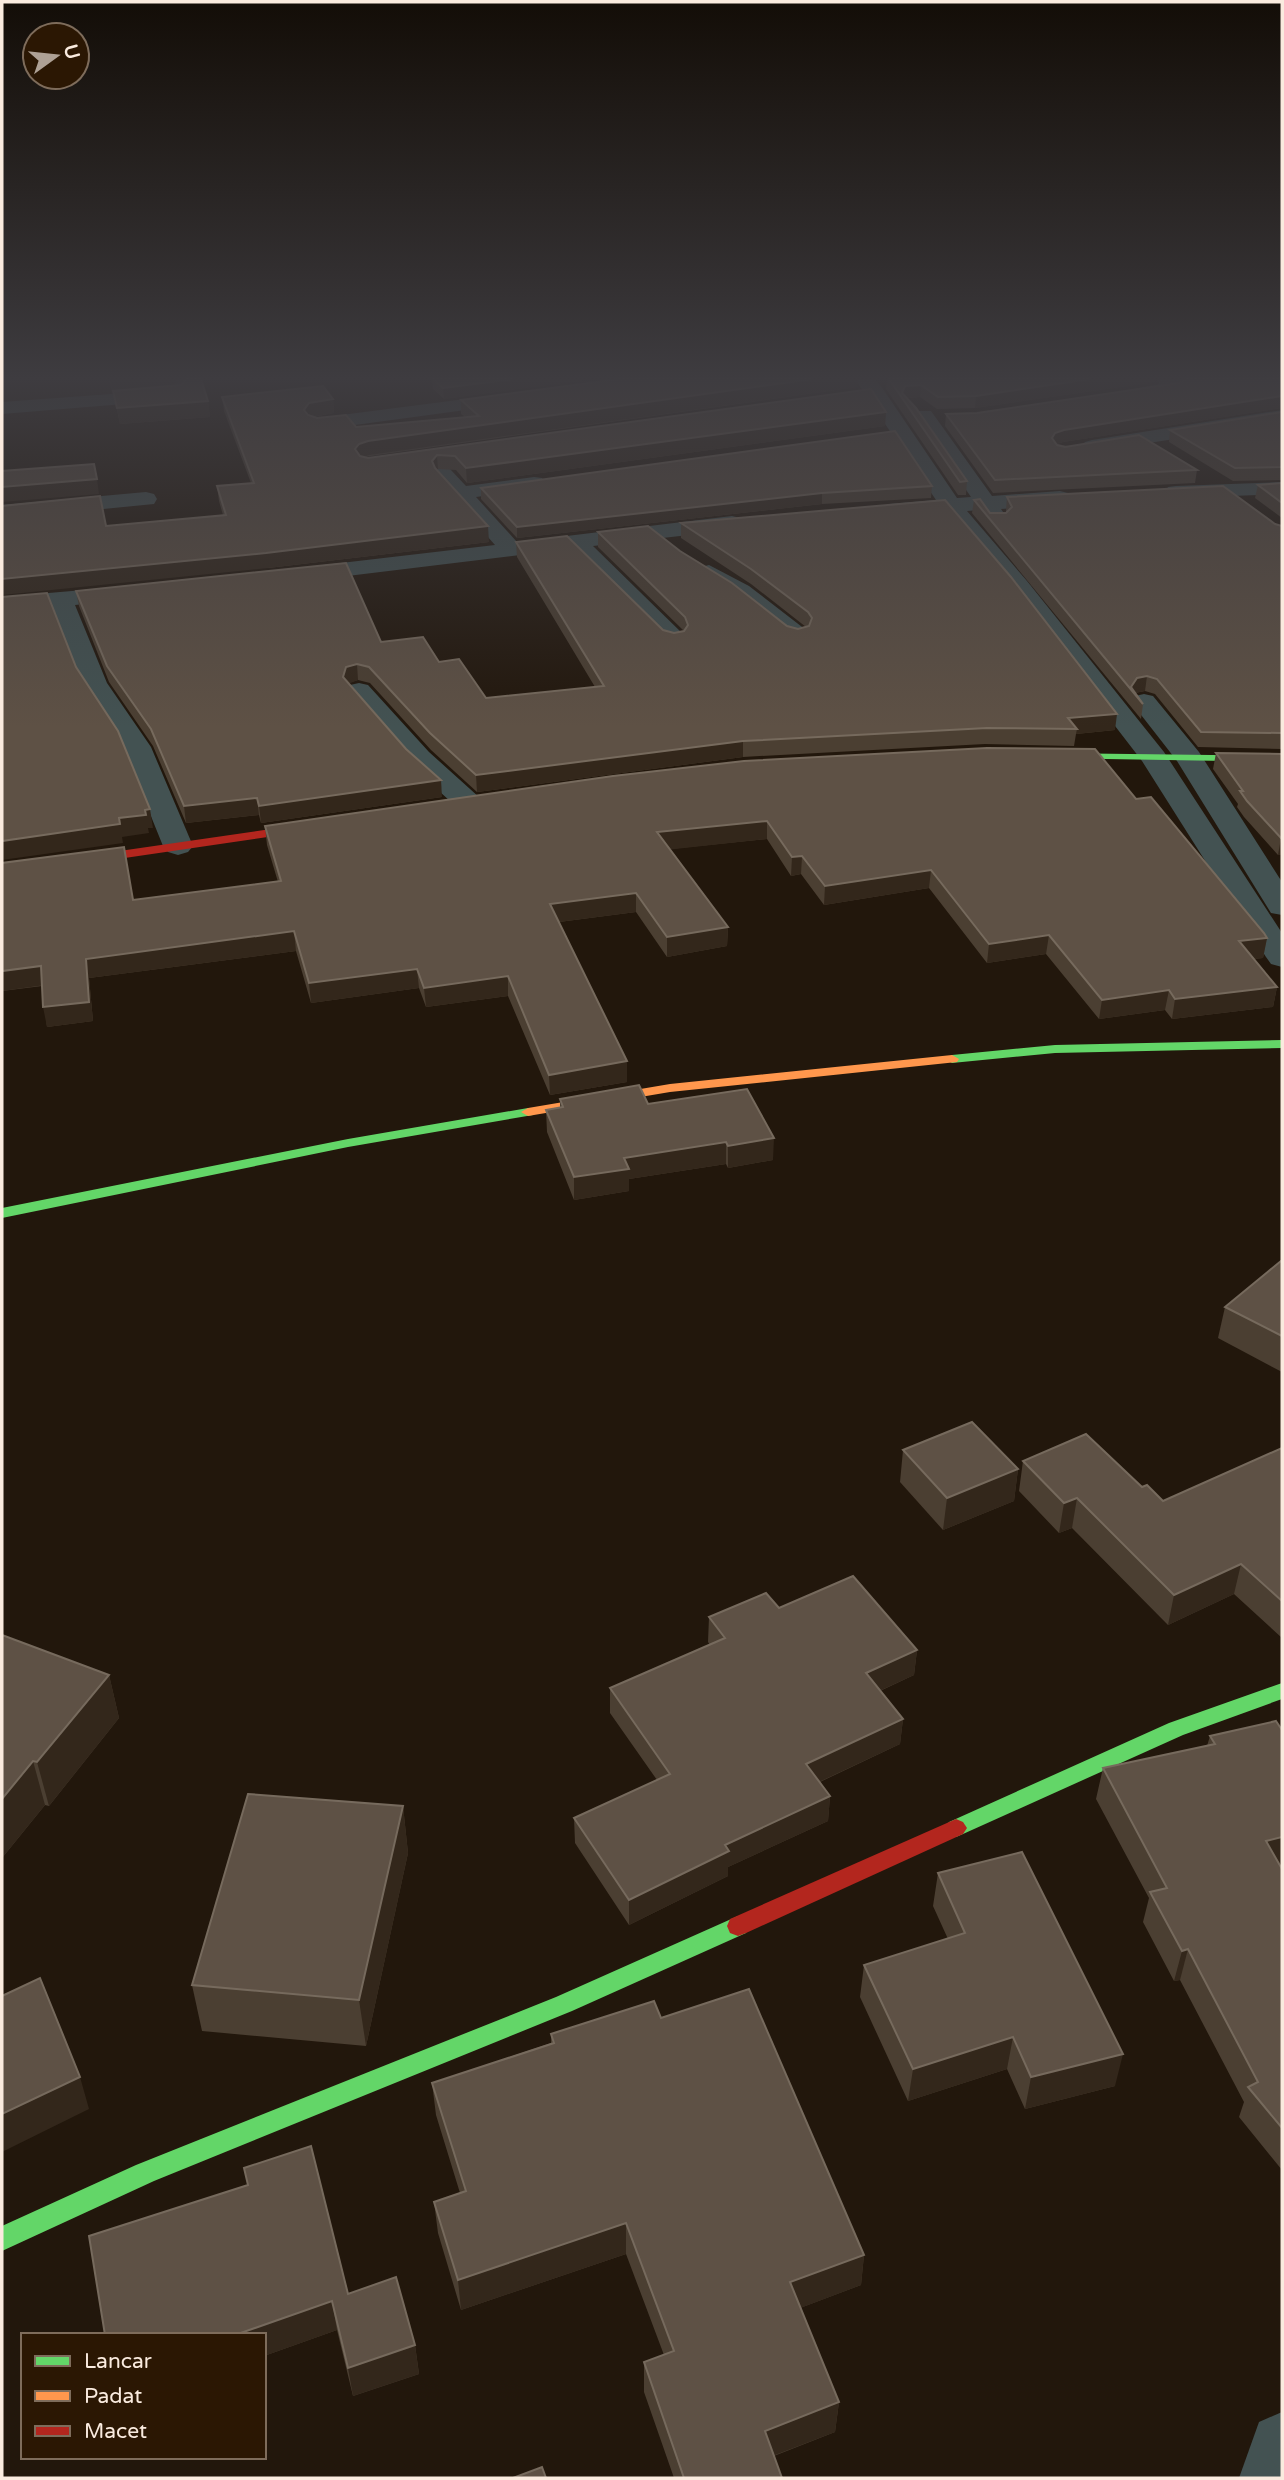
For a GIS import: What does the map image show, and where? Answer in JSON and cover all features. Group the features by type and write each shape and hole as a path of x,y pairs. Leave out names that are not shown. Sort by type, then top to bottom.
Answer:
{"street":[{"path":"462,495 509,548"},
{"path":"944,495 1154,758 1282,957"},
{"path":"979,495 1011,536"},
{"path":"1233,495 1254,510"},
{"path":"874,511 1087,497"},
{"path":"2,512 146,499"},
{"path":"282,577 573,540 751,521"},
{"path":"654,531 684,556 741,591 797,635"},
{"path":"573,540 674,639"},
{"path":"2,604 156,590"},
{"path":"61,599 94,683 137,747 178,846"},
{"path":"1129,684 1189,758 1282,906"},
{"path":"359,691 419,758 466,804"},
{"path":"1038,756 1282,759"},
{"path":"2,872 339,823"},
{"path":"2,1213 348,1143 670,1088 1055,1049 1282,1044"},
{"path":"2,2239 145,2173 564,2004 1175,1729 1282,1691"},
{"path":"1272,2478 1282,2445"}],"building":[{"path":"220,495 459,495 488,526 266,553 2,579 2,506 100,496 106,526 226,515"},
{"path":"487,495 806,495 517,527"},
{"path":"1235,495 1275,524 1282,526 1282,733 1201,732 1157,679 1147,676 1137,678 1131,687 1143,704 974,500 980,499 990,513 1006,513 1012,507 1007,497"},
{"path":"1271,495 1282,495 1282,503"},
{"path":"945,500 1011,577 1117,714 1068,718 1077,729 987,728 743,741 476,775 430,733 369,667 357,664 346,667 343,677 406,749 441,780 259,806 257,798 184,806 151,729 107,666 76,591 346,563 381,642 423,637 439,662 459,659 486,698 604,686 516,542 567,536 663,630 674,633 684,631 688,625 685,617 598,532 648,526 680,551 732,583 787,626 798,629 809,626 812,618 808,612 751,569 681,523"},
{"path":"47,593 76,667 118,731 150,809 145,810 146,815 119,818 120,824 2,841 2,597"},
{"path":"987,748 1095,749 1136,799 1151,797 1264,933 1267,938 1239,941 1277,987 1175,999 1169,990 1102,1000 1049,935 989,944 931,870 825,886 802,856 792,857 767,821 657,832 728,927 667,937 636,893 550,904 627,1061 549,1075 508,976 424,988 417,969 309,983 294,931 86,959 89,1002 43,1007 41,966 2,971 2,863 124,847 133,900 281,881 265,826 613,776 744,761"},
{"path":"1216,753 1282,754 1282,838 1247,801"},
{"path":"639,1085 648,1104 747,1089 774,1138 728,1146 726,1142 624,1158 629,1169 574,1177 546,1110 563,1107 560,1099"},
{"path":"1282,1261 1282,1336 1225,1307"},
{"path":"972,1422 1018,1469 947,1498 903,1450"},
{"path":"1086,1434 1142,1487 1147,1485 1163,1501 1282,1448 1282,1601 1241,1564 1174,1595 1077,1498 1064,1503 1023,1461"},
{"path":"853,1576 917,1650 866,1673 903,1719 806,1764 830,1796 725,1845 729,1851 629,1900 574,1818 670,1774 610,1688 725,1638 709,1617 766,1593 779,1608"},
{"path":"2,1635 109,1675 37,1762 33,1761 2,1799"},
{"path":"1276,1721 1282,1730 1282,1837 1266,1841 1282,1869 1282,2128 1248,2087 1258,2082 1188,1949 1182,1951 1150,1892 1167,1888 1103,1768 1215,1744 1210,1736"},
{"path":"248,1794 403,1806 359,2000 192,1985"},
{"path":"1022,1852 1123,2054 1031,2077 1013,2037 913,2069 864,1965 965,1933 938,1873"},
{"path":"40,1978 80,2077 2,2114 2,1996"},
{"path":"749,1989 864,2255 790,2282 839,2402 765,2431 782,2478 684,2478 644,2362 674,2351 626,2223 458,2280 434,2202 466,2191 432,2083 554,2043 551,2034 654,2001 661,2018"},
{"path":"311,2146 348,2294 396,2277 415,2345 348,2368 332,2301 241,2333 105,2333 89,2236 248,2185 244,2168"},
{"path":"542,2467 546,2478 513,2478"}],"traffic: fast":[{"path":"1050,756 1282,759"},
{"path":"952,1059 1055,1049 1282,1044"},
{"path":"2,1213 348,1143 528,1112"},
{"path":"956,1828 1176,1729 1282,1691"},
{"path":"2,2239 145,2173 564,2004 738,1926"}],"traffic: slow":[{"path":"528,1112 670,1088 952,1059"}],"traffic: jam":[{"path":"2,872 319,826"},
{"path":"738,1926 956,1828"}]}
